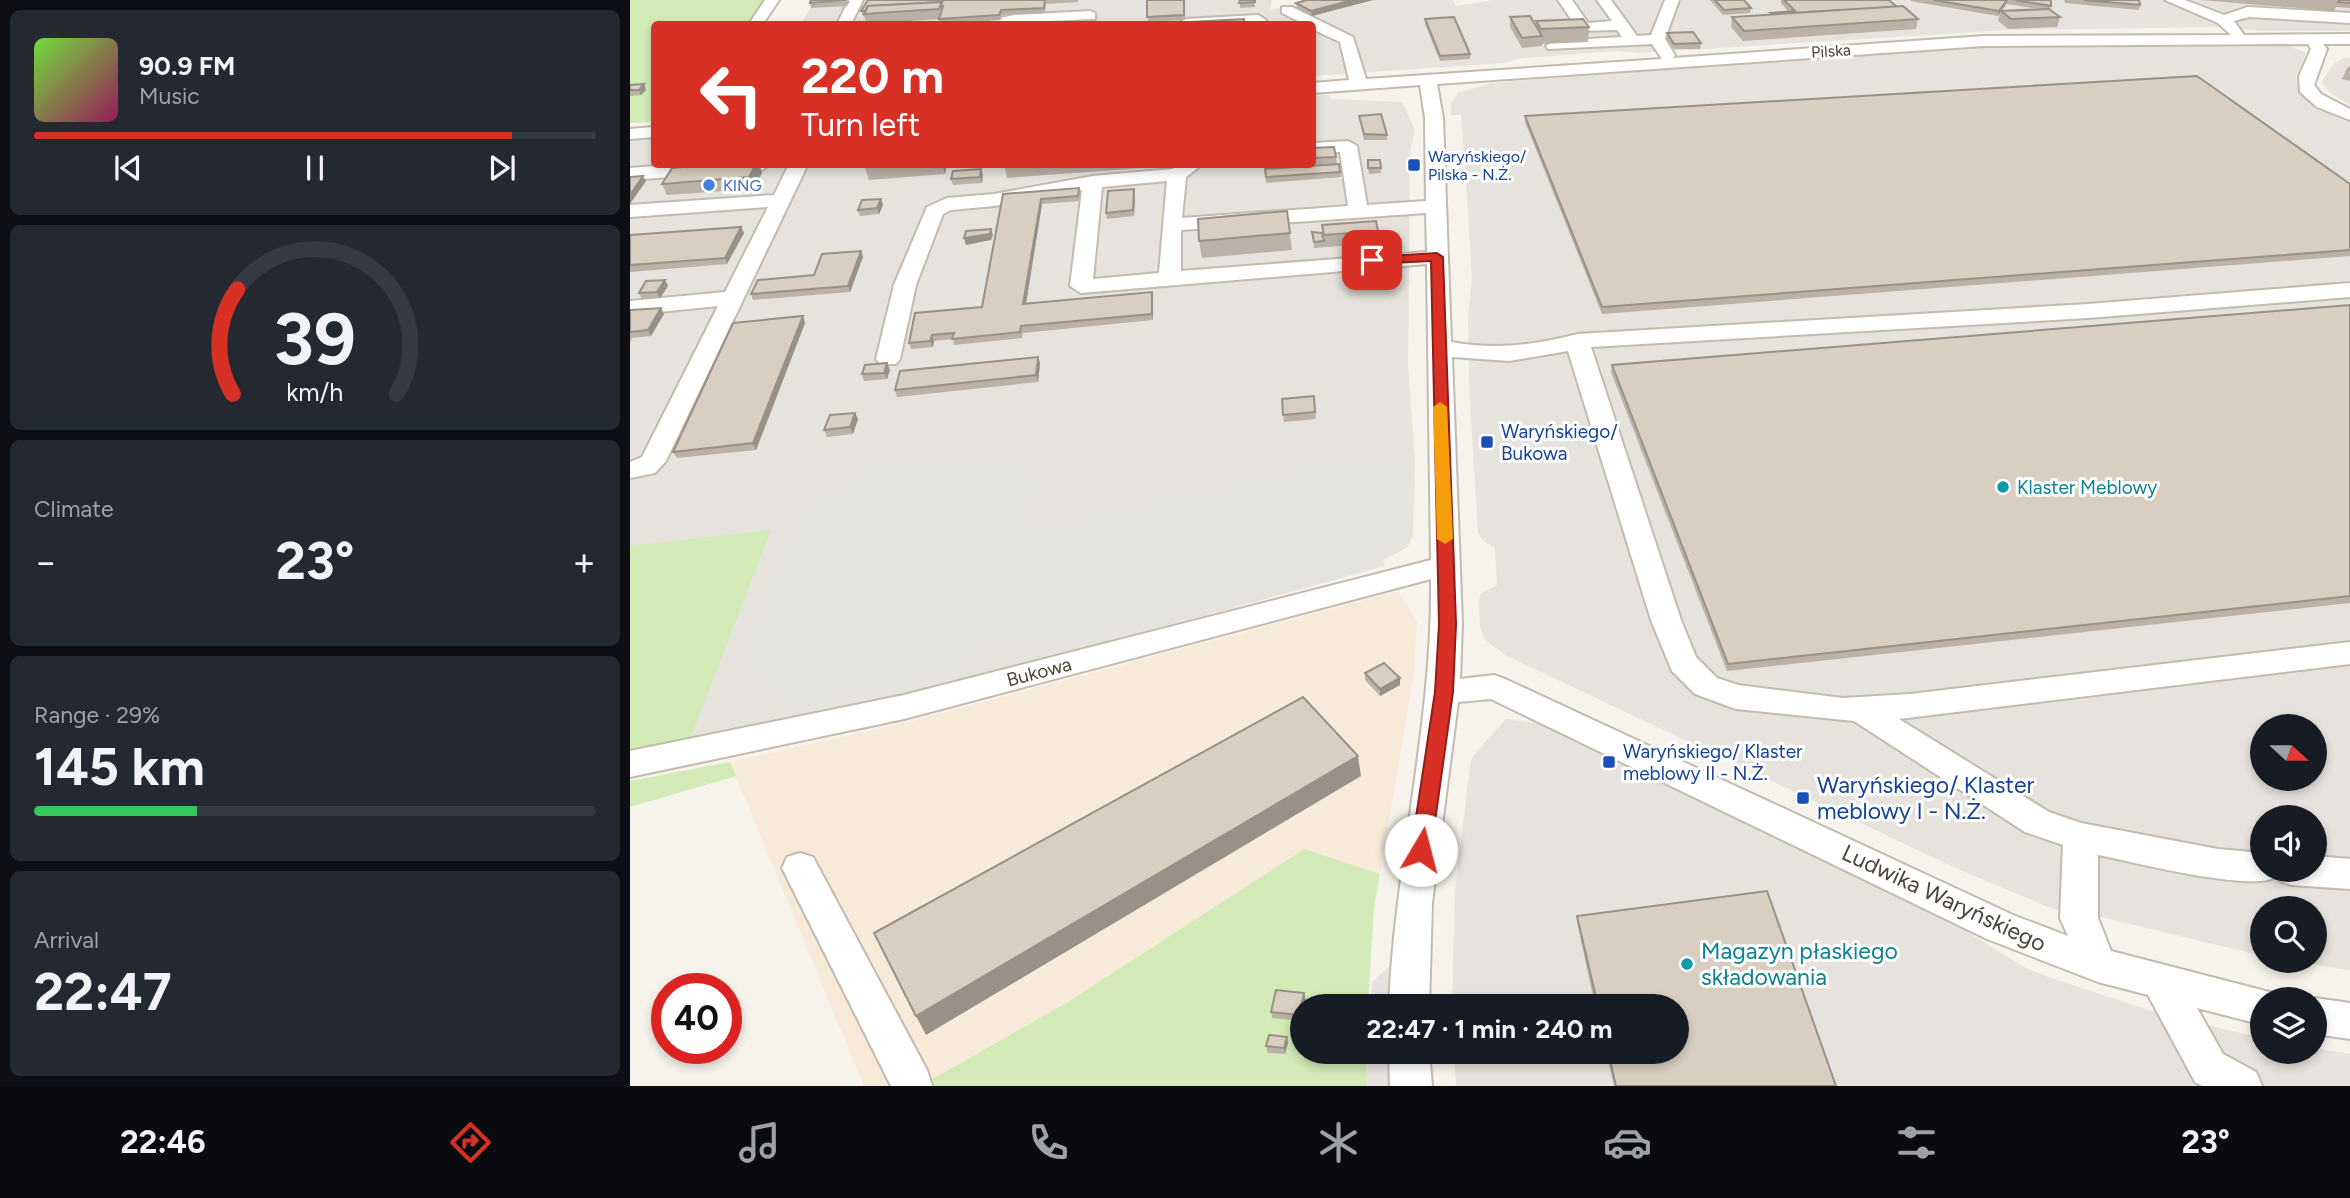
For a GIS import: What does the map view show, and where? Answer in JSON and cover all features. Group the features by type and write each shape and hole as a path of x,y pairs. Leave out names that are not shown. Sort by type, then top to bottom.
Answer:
{"street":[{"path":"758,21 772,0"},
{"path":"846,21 856,0"},
{"path":"1065,21 1089,20 1095,0"},
{"path":"1565,0 1584,28 1622,25"},
{"path":"1604,0 1633,40"},
{"path":"1657,39 1672,0"},
{"path":"2172,0 2223,20 2245,39"},
{"path":"1287,10 1309,21"},
{"path":"2223,20 2248,12 2350,18"},
{"path":"1240,21 1258,20"},
{"path":"1316,24 1347,40 1359,85"},
{"path":"1967,27 1984,41"},
{"path":"1554,46 1657,39"},
{"path":"1657,39 1672,63"},
{"name":"Pilska","path":"1316,88 1984,41 2245,39 2315,44 2350,39"},
{"path":"2350,55 2315,44 2304,77 2306,89 2318,99 2350,115"},
{"path":"1410,994 1414,903 1444,692 1445,566 1434,118 1428,80"},
{"path":"630,134 651,132"},
{"path":"1316,149 1348,146 1358,210"},
{"path":"630,174 709,168"},
{"path":"630,470 646,467 653,461 797,168"},
{"path":"888,359 905,285 933,211 947,204 995,200 1185,169 1171,225 1170,278"},
{"path":"1093,182 1081,286 1437,257"},
{"path":"630,211 782,200"},
{"path":"1171,225 1435,206"},
{"path":"1438,347 1466,353 1545,353 1578,341 2088,311 2350,290"},
{"path":"630,308 733,299"},
{"path":"1578,341 1584,370 1666,620 1683,663 1706,686 1736,697 1789,705 1859,709 1910,706 2350,653"},
{"name":"Bukowa","path":"630,764 904,707 1445,566"},
{"name":"Ludwika Waryńskiego","path":"1444,692 1494,687 1506,691 1945,902 2098,965 2250,1004"},
{"path":"1859,709 2037,821 2081,837 2218,864 2250,866"},
{"path":"2081,837 2079,918 2098,965"},
{"path":"800,868 912,1084"},
{"path":"2327,872 2350,874"},
{"path":"2162,983 2209,1068 2241,1086"},
{"path":"2327,1018 2350,1021"},
{"path":"1410,1064 1411,1086"}],"shaded area":[{"path":"815,0 1272,0 1270,10 1313,0 1453,0 1456,6 1495,0 2350,0 2350,31 2259,31 2223,27 2009,30 1639,53 1615,51 1523,58 1503,63 1316,76 1316,21 803,21"},
{"path":"1545,0 1620,0 1640,25 1565,30"},
{"path":"2284,44 2306,53 2296,76 2298,88 2350,119 2350,970 2327,967 2327,896 2250,896 2250,953 2101,917 2053,909 1960,870 1507,656 1485,640 1480,627 1479,603 1480,594 1497,585 1495,548 1482,540 1478,532 1469,385 1468,314 1472,281 1466,180 1461,115 1451,115 1451,103 1458,93 1491,83 1962,47"},
{"path":"2346,57 2350,58 2350,105 2329,92 2322,82 2334,63"},
{"path":"1329,95 1331,99 1402,102 1415,130 1410,151 1408,364 1415,462 1413,535 1408,547 1383,560 1385,566 1000,672 689,742 630,546 630,140 651,138 651,168 1316,168 1316,96"},
{"path":"1373,452 1397,456 1404,467 1402,539 1394,547 1369,555 1374,567 1050,652 1046,638 957,656 952,658 953,674 786,712 787,694 766,688 763,678 738,680 804,500 826,498 838,487 853,481 857,469 1023,453 1021,466 1036,474 1029,527"},
{"path":"1398,591 1417,621 1414,672 1380,874 1304,849 1068,1002 920,1086 864,1086 730,762 905,723"},
{"path":"1506,719 1538,723 1639,773 1741,815 1940,915 2024,967 2164,1015 2250,1035 2250,1064 2327,1064 2327,1050 2350,1054 2350,1086 1456,1086 1455,1064 1689,1064 1689,994 1452,994 1455,890 1473,756"},
{"path":"1391,965 1391,994 1372,994 1372,982"},
{"path":"1367,1064 1392,1064 1392,1086 1366,1086"}],"green space":[{"path":"630,0 764,0 750,21 651,21 651,122 630,123"},
{"path":"771,530 689,742 630,754 630,546"},
{"path":"730,762 736,776 630,807 630,781"},
{"path":"1304,849 1380,874 1374,907 1369,994 1290,994 1290,1064 1366,1064 1367,1086 920,1086 1068,1002"}],"building":[{"path":"811,0 846,0 810,3"},
{"path":"868,0 1045,0 1044,8 1001,10 999,15 939,19 942,2 868,6 865,11 861,11"},
{"path":"1147,0 1184,0 1184,15 1147,17"},
{"path":"1240,0 1255,0 1255,2 1239,3"},
{"path":"1307,0 1353,0 1311,11 1296,3"},
{"path":"1715,0 1744,0 1751,8 1724,10"},
{"path":"1784,0 1889,0 1897,7 1771,13 1795,11"},
{"path":"1934,0 2007,0 1999,11"},
{"path":"2015,0 2051,0 2051,6"},
{"path":"2084,0 2139,0 2140,5"},
{"path":"942,2 939,9 864,14 868,6"},
{"path":"1903,6 1918,19 1744,31 1732,17"},
{"path":"2049,9 2060,17 2011,19 2001,11"},
{"path":"1530,16 1542,36 1522,38 1510,17"},
{"path":"1454,17 1470,54 1440,56 1425,19"},
{"path":"1244,19 1244,21 1208,21"},
{"path":"1583,19 1589,27 1541,29 1536,21"},
{"path":"1693,32 1701,43 1674,44 1667,33"},
{"path":"2197,76 2350,184 2350,250 1602,307 1525,116"},
{"path":"644,84 639,90 630,90 630,85"},
{"path":"1381,114 1387,135 1364,134 1359,116"},
{"path":"1334,147 1336,157 1316,158 1316,148"},
{"path":"1368,160 1380,160 1381,168 1368,168"},
{"path":"1339,164 1340,172 1266,177 1265,169 1316,168 1316,166"},
{"path":"672,168 754,168 749,177 662,184"},
{"path":"981,169 980,177 951,179 953,171"},
{"path":"643,176 630,195 630,177"},
{"path":"1079,188 1078,196 1041,199 1023,304 1152,292 1152,314 1021,326 1020,332 952,339 954,333 932,335 930,341 909,343 915,313 982,307 1003,194"},
{"path":"1134,189 1133,210 1106,213 1108,191"},
{"path":"881,199 877,208 858,210 862,200"},
{"path":"1287,211 1290,233 1199,241 1198,219"},
{"path":"1376,221 1378,231 1324,235 1322,225"},
{"path":"741,227 725,258 630,265 630,235"},
{"path":"991,229 990,234 964,238 966,231"},
{"path":"1312,232 1322,233 1324,241 1314,242"},
{"path":"861,251 848,286 751,294 758,280 814,275 822,254"},
{"path":"665,280 657,292 639,293 646,281"},
{"name":"Klaster Meblowy","path":"2350,305 2350,596 1728,664 1612,365"},
{"path":"661,308 648,330 630,332 630,310"},
{"path":"803,316 753,443 673,452 733,323"},
{"path":"1038,357 1036,375 895,390 900,371"},
{"path":"887,363 884,373 862,374 865,365"},
{"path":"1314,396 1315,412 1283,415 1282,399"},
{"path":"855,413 850,427 824,430 830,415"},
{"path":"1384,663 1400,678 1380,689 1365,673"},
{"path":"1303,697 1358,756 916,1016 874,933"},
{"name":"Magazyn płaskiego składowania","path":"1767,891 1836,1086 1616,1086 1611,1064 1689,1064 1689,994 1595,994 1577,916"},
{"path":"1276,990 1304,993 1290,994 1290,1014 1271,1012"},
{"path":"1269,1035 1287,1037 1284,1048 1266,1046"}],"slow traffic":[{"path":"1440,407 1445,539"}],"place":[{"name":"Waryńskiego/ Pilska - N.Ż.","path":"1414,165"},
{"name":"KING","path":"709,185"},
{"name":"Waryńskiego/ Bukowa","path":"1487,442"},
{"name":"Klaster Meblowy","path":"2003,487"},
{"name":"Waryńskiego/ Klaster meblowy II - N.Ż.","path":"1609,762"},
{"name":"Waryńskiego/ Klaster meblowy I - N.Ż.","path":"1803,798"},
{"name":"Magazyn płaskiego składowania","path":"1687,964"}],"route":[{"path":"1372,260 1437,257 1447,624 1444,692 1421,850"}]}
